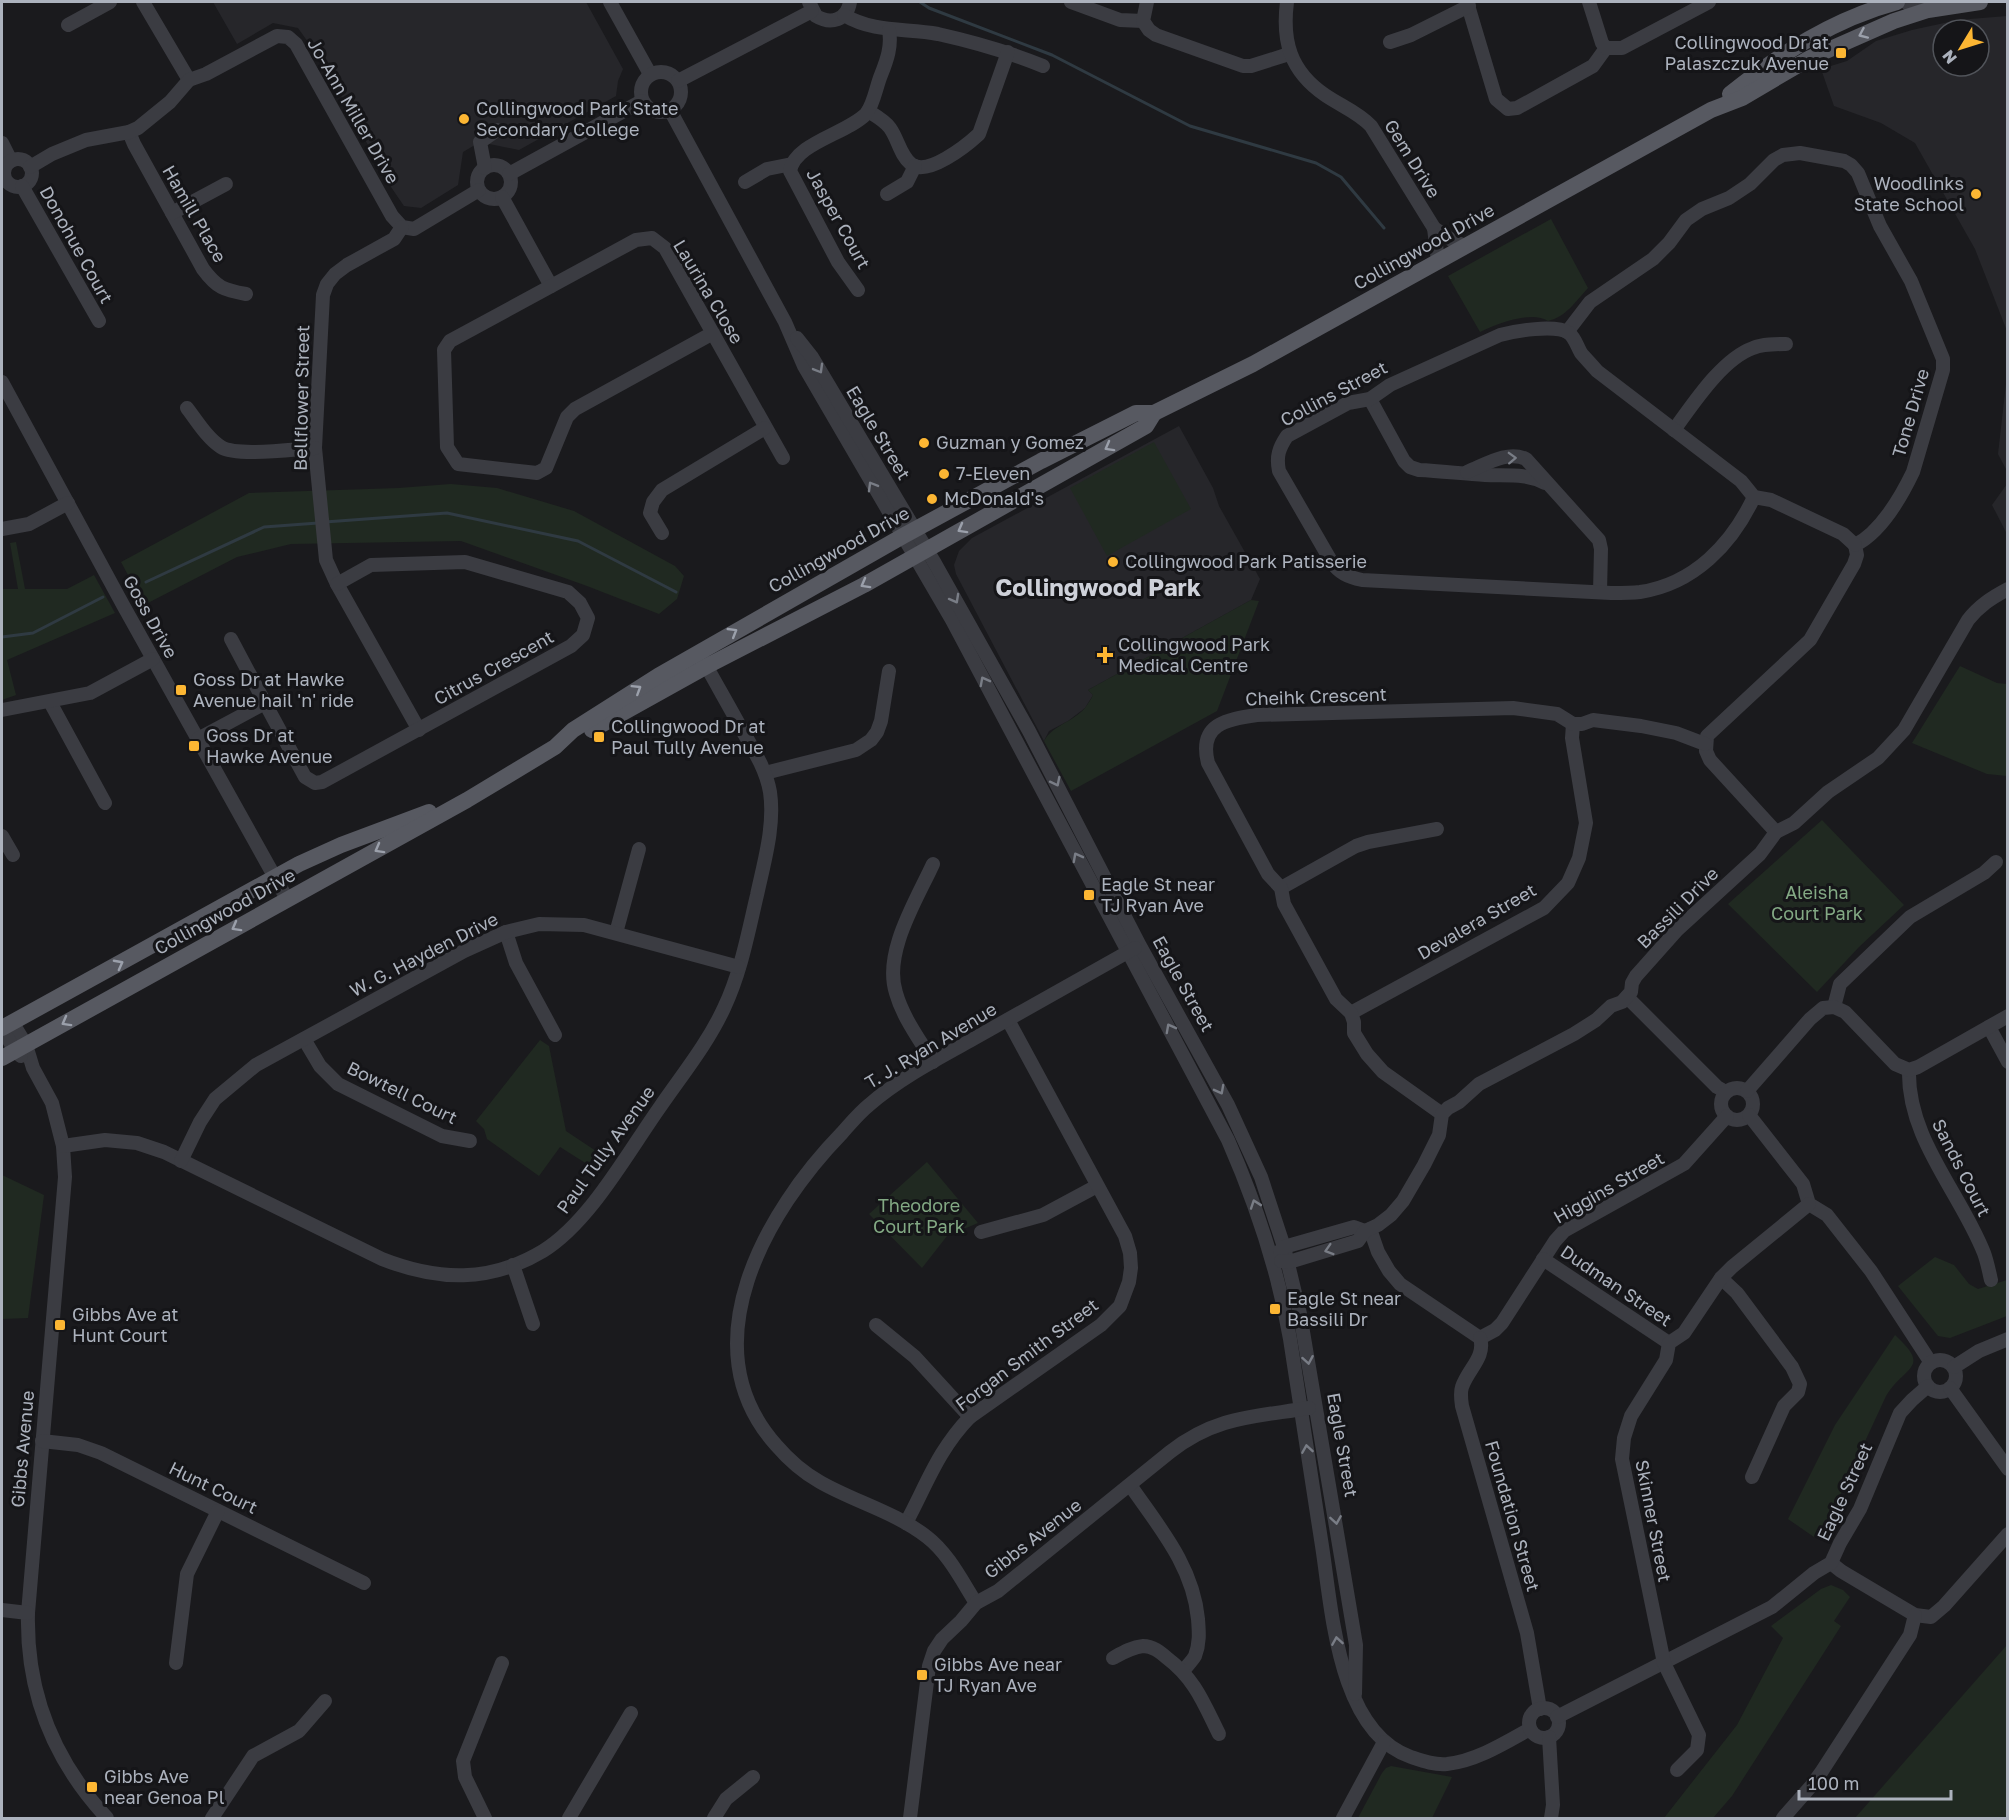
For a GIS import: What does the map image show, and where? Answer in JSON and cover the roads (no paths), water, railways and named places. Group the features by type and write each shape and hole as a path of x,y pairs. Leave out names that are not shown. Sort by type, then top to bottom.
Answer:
{"main road":[{"name":"Collingwood Drive","path":"1711,110 1797,45 1860,14 1897,2"},
{"name":"Collingwood Drive","path":"14,1051 467,800 555,747 577,738 703,660 767,612 1041,461 1136,413 1154,413 1252,364 1711,110 1742,98 1810,58 1865,33 1915,5 1980,2"},
{"name":"Collingwood Drive","path":"703,660 864,585 1146,426 1154,413"},
{"name":"Collingwood Drive","path":"5,1026 275,877 341,845 422,814 467,800"}],"street":[{"path":"68,25 110,2"},
{"path":"144,2 189,80"},
{"path":"610,2 650,74"},
{"path":"678,81 810,6 816,16 833,21 844,15 850,2"},
{"path":"1071,2 1120,20 1143,21"},
{"path":"1147,2 1143,21 1156,35 1243,66 1251,66 1289,54 1285,19 1287,2"},
{"path":"1589,2 1599,36 1606,48"},
{"path":"1606,48 1622,48 1630,45 1708,2"},
{"path":"1390,42 1411,35 1468,4 1496,99 1508,109 1517,108 1593,66 1606,48"},
{"path":"844,15 866,26 935,34 1008,52 1043,66"},
{"path":"888,30 889,51 868,111 889,126 903,154 915,166 929,168 979,134 1008,52"},
{"name":"Jo-Ann Miller Drive","path":"30,167 52,154 87,140 129,132 138,128 163,108 189,80 206,74 267,40 277,36 288,37 304,55 392,216 402,227"},
{"name":"Gem Drive","path":"1289,54 1313,86 1360,114 1371,126 1434,228 1453,241 1466,246"},
{"path":"663,71 674,76 678,81 681,94 675,106 670,110 657,112 642,101 640,89 650,74 663,71"},
{"path":"509,174 642,101"},
{"name":"Eagle Street","path":"670,110 785,322 812,357 908,533 921,552 1134,949 1228,1140 1250,1191 1272,1260 1287,1323 1340,1661 1363,1716 1384,1742 1403,1754 1426,1762 1446,1764 1471,1758 1530,1729"},
{"name":"Jasper Court","path":"858,290 838,262 790,171 800,152 850,126 868,111"},
{"path":"485,168 480,142 497,130"},
{"name":"Hamill Place","path":"129,132 203,269 224,290 246,294"},
{"path":"2,143 11,161"},
{"name":"Tone Drive","path":"1568,332 1590,302 1653,259 1669,243 1686,220 1702,209 1729,198 1750,184 1774,160 1783,155 1800,153 1844,161 1851,165 1858,173 1880,226 1911,281 1940,348 1944,370 1913,472 1906,486 1874,533 1855,545"},
{"path":"18,159 25,161 30,167 31,178 22,186 13,186 3,180 4,169 11,161 18,159"},
{"path":"745,182 766,168 792,164"},
{"path":"501,166 509,174 510,190 502,197 492,199 479,190 477,180 485,168 501,166"},
{"path":"887,194 907,182 915,166"},
{"path":"172,213 226,184"},
{"name":"Donohue Court","path":"22,186 99,321"},
{"path":"402,227 414,228 479,190"},
{"path":"502,197 551,286"},
{"name":"Bellflower Street","path":"402,227 394,239 347,265 327,284 322,307 315,448 326,560 337,584 419,730"},
{"name":"Gem Drive","path":"1434,228 1438,261"},
{"name":"Laurina Close","path":"713,333 575,409 567,417 546,468 537,473 458,464 447,447 444,350 450,341 636,240 652,238 665,248 713,333 765,428 783,458"},
{"name":"Collins Street","path":"1568,332 1538,328 1516,330 1500,335 1390,385 1370,399 1348,403 1291,433 1281,445 1277,458 1279,471 1337,570 1349,578 1362,580 1639,592 1672,584 1699,568 1729,540 1754,497"},
{"path":"1568,332 1597,371 1741,481 1754,497 1771,500 1843,534 1855,545 1857,555 1854,564 1810,640 1707,736 1705,744 1710,760 1776,832"},
{"path":"1674,429 1716,377 1734,360 1752,348 1767,344 1786,344"},
{"name":"Goss Drive","path":"2,382 287,899"},
{"path":"1370,399 1391,440 1410,467 1419,470 1484,475 1524,475 1548,484"},
{"path":"188,408 209,437 223,448 239,452 315,448"},
{"path":"662,534 650,513 653,502 662,490 765,428"},
{"path":"1467,472 1506,457 1518,455 1526,459 1599,540 1601,549 1600,592"},
{"path":"2,529 29,524 68,503"},
{"name":"Citrus Crescent","path":"265,703 305,777 315,783 322,782 571,646 583,635 588,618 580,603 568,592 465,562 371,565 337,584"},
{"name":"Bassili Drive","path":"1442,1114 1479,1084 1574,1034 1596,1020 1611,1006 1622,1002 1632,992 1632,983 1636,976 1677,930 1760,854 1776,832 1794,823 1828,792 1878,758 1904,730 1972,615 1989,599 2007,589"},
{"path":"198,739 265,703 231,639"},
{"path":"2,710 90,693 153,659"},
{"name":"Paul Tully Avenue","path":"63,1146 105,1140 137,1143 181,1161 382,1259 407,1269 436,1275 465,1276 513,1265 536,1255 558,1240 571,1229 594,1202 716,1025 740,967 769,841 770,792 765,773 703,660"},
{"path":"765,773 856,750 871,740 881,721 889,671"},
{"path":"50,702 105,803"},
{"name":"Cheihk Crescent","path":"1442,1114 1383,1072 1367,1054 1354,1033 1351,1013 1331,991 1284,904 1281,888 1268,874 1208,763 1206,745 1209,735 1216,726 1229,719 1257,715 1513,708 1557,714 1573,724 1593,720 1641,726 1676,733 1705,744"},
{"name":"Devalera Street","path":"1351,1013 1544,908 1568,883 1579,858 1586,823 1572,738 1573,724"},
{"path":"1281,888 1356,846 1437,829"},
{"path":"2,836 13,855"},
{"path":"616,933 639,849"},
{"path":"1834,1007 1840,984 1910,917 1984,873 1996,862"},
{"path":"933,864 896,946 892,963 896,995 933,1062"},
{"name":"W. G. Hayden Drive","path":"181,1161 200,1122 215,1099 256,1065 464,951 506,932 539,924 584,925 740,967"},
{"path":"506,932 516,963 555,1035"},
{"name":"Eagle Street","path":"1134,949 1195,1044 1244,1137 1261,1178 1284,1247 1317,1407 1356,1645 1355,1696"},
{"name":"T. J. Ryan Avenue","path":"976,1603 946,1557 929,1538 906,1523 820,1482 796,1466 775,1444 760,1424 743,1383 737,1358 740,1305 747,1279 782,1207 822,1153 869,1105 933,1062 1134,949"},
{"path":"1627,997 1718,1087 1726,1092"},
{"path":"1747,1091 1822,1008 1834,1007 1845,1012 1895,1064 1909,1070 2007,1016"},
{"name":"Forgan Smith Street","path":"906,1523 952,1436 970,1417 1101,1325 1120,1306 1130,1282 1130,1253 1125,1236 1008,1020"},
{"name":"Gibbs Avenue","path":"5,1026 14,1051 33,1068 52,1103 63,1146 65,1178 28,1613 27,1637 30,1670 45,1722 70,1771 107,1818"},
{"path":"1989,1027 2007,1062"},
{"name":"Bowtell Court","path":"304,1039 320,1066 338,1084 442,1136 470,1141"},
{"name":"Sands Court","path":"1909,1070 1908,1092 1920,1130 1984,1253 1991,1280"},
{"path":"1736,1088 1747,1091 1751,1095 1753,1106 1749,1115 1740,1120 1727,1116 1721,1104 1726,1092 1736,1088"},
{"path":"1272,1260 1288,1262 1358,1241 1368,1230 1391,1215 1403,1201 1439,1135 1442,1114"},
{"path":"1749,1115 1803,1184 1809,1204 1827,1215 1871,1271 1931,1363"},
{"name":"Higgins Street","path":"1480,1338 1495,1330 1502,1323 1564,1231 1684,1164 1727,1116"},
{"path":"981,1232 1044,1215 1097,1186"},
{"name":"Skinner Street","path":"1677,1770 1697,1750 1699,1735 1664,1663 1622,1459 1624,1438 1631,1416 1666,1360 1669,1343 1684,1333 1720,1278 1809,1204"},
{"path":"1272,1260 1284,1247 1354,1227 1368,1230"},
{"path":"1368,1230 1389,1271 1400,1284 1480,1338"},
{"name":"Dudman Street","path":"1544,1259 1669,1343"},
{"path":"513,1265 533,1324"},
{"path":"1720,1278 1737,1293 1792,1367 1800,1384 1798,1392 1784,1406 1752,1477"},
{"path":"876,1325 915,1357 970,1417"},
{"name":"Foundation Street","path":"1480,1338 1483,1346 1463,1384 1462,1406 1527,1633 1540,1709"},
{"path":"1954,1367 1979,1351 2007,1340"},
{"path":"1936,1360 1946,1361 1954,1367 1956,1377 1950,1388 1941,1391 1928,1386 1925,1375 1931,1363 1936,1360"},
{"name":"Eagle Street","path":"1557,1717 1772,1607 1814,1573 1831,1563 1860,1509 1900,1413 1928,1386"},
{"path":"1950,1388 2007,1469"},
{"name":"Gibbs Avenue","path":"910,1818 929,1666 934,1651 942,1639 976,1603 998,1591 1184,1441 1204,1429 1234,1419 1317,1407"},
{"name":"Hunt Court","path":"42,1441 78,1445 101,1453 364,1583"},
{"path":"1130,1485 1180,1557 1190,1579 1196,1602 1200,1637 1194,1657 1184,1670"},
{"path":"176,1664 187,1574 218,1511"},
{"path":"1831,1563 1915,1616 1924,1618 1936,1615 2007,1534"},
{"path":"2,1610 28,1613"},
{"path":"1783,1818 1822,1771 1910,1635 1915,1616"},
{"path":"1113,1658 1133,1648 1145,1646 1155,1649 1184,1670 1201,1696 1219,1734"},
{"path":"486,1818 465,1777 463,1761 502,1663"},
{"path":"212,1818 253,1756 299,1731 325,1701"},
{"path":"1540,1709 1551,1710 1557,1717 1558,1727 1549,1737 1539,1737 1530,1729 1530,1717 1540,1709"},
{"path":"569,1818 631,1713"},
{"path":"1549,1737 1553,1804 1551,1818"},
{"path":"1343,1818 1384,1742"},
{"path":"714,1818 726,1799 753,1777"}],"waterway":[{"path":"920,2 929,8 1052,55 1190,126 1316,163 1341,177 1384,228"},
{"path":"325,522 447,513 578,541 676,592"},
{"path":"146,582 264,527 318,523"},
{"path":"2,637 33,633 103,597"}],"place":[{"name":"Collingwood Dr at Palaszczuk Avenue","path":"1841,53"},
{"name":"Collingwood Park State Secondary College","path":"464,119"},
{"name":"Woodlinks State School","path":"1976,194"},
{"name":"Guzman y Gomez","path":"924,443"},
{"name":"7-Eleven","path":"944,474"},
{"name":"McDonald's","path":"932,499"},
{"name":"Collingwood Park Patisserie","path":"1113,562"},
{"name":"Collingwood Park Medical Centre","path":"1105,655"},
{"name":"Goss Dr at Hawke Avenue hail 'n' ride","path":"181,690"},
{"name":"Collingwood Dr at Paul Tully Avenue","path":"599,737"},
{"name":"Goss Dr at Hawke Avenue","path":"194,746"},
{"name":"Eagle St near TJ Ryan Ave","path":"1089,895"},
{"name":"Eagle St near Bassili Dr","path":"1275,1309"},
{"name":"Gibbs Ave at Hunt Court","path":"60,1325"},
{"name":"Gibbs Ave near TJ Ryan Ave","path":"922,1675"},
{"name":"Gibbs Ave near Genoa Pl","path":"92,1787"}],"district":[{"name":"Collingwood Park","path":"1098,588"}],"park label":[{"name":"Aleisha Court Park","path":"1817,903"},
{"name":"Theodore Court Park","path":"919,1216"}]}
